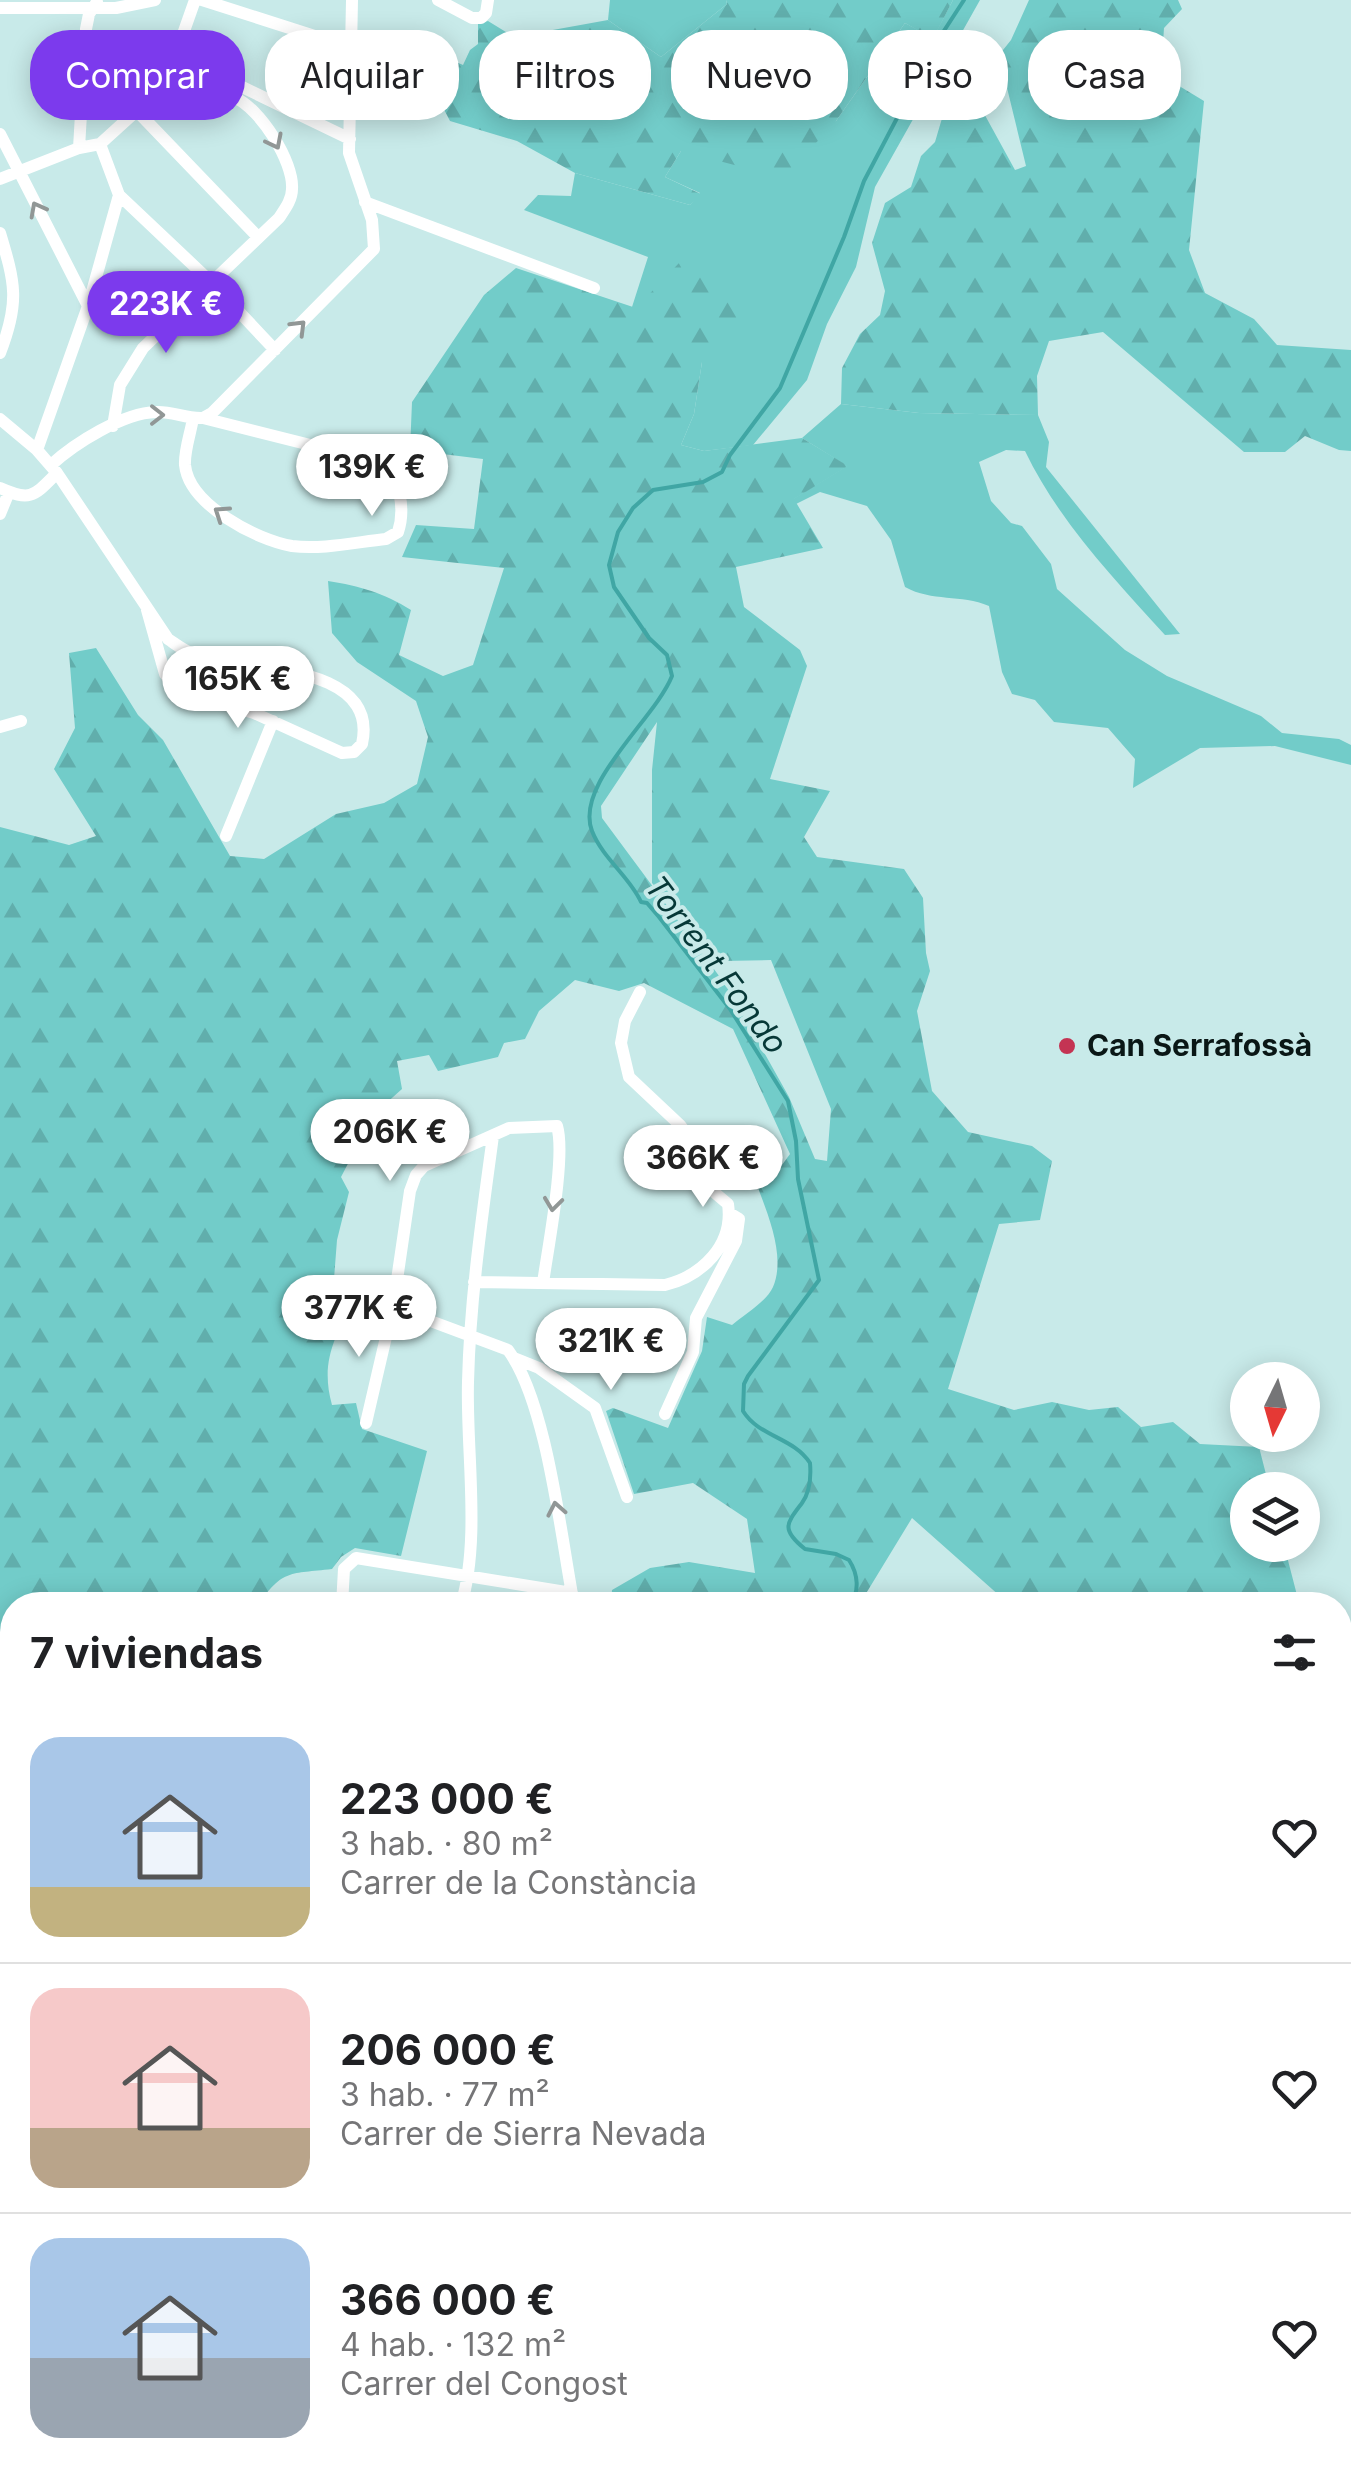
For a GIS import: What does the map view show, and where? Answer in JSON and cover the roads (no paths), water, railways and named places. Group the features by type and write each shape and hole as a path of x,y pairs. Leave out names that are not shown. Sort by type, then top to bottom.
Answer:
{"street":[{"path":"0,8 134,6 155,0"},
{"path":"187,30 199,0 295,30"},
{"path":"352,0 352,30"},
{"path":"438,0 472,18 481,18 486,13 488,0"},
{"path":"79,148 86,30 96,4"},
{"path":"245,87 350,139"},
{"path":"113,426 120,385 144,348 279,218 288,204 290,173 262,119 245,104"},
{"path":"0,179 79,148 100,144 125,120"},
{"path":"146,120 258,238"},
{"path":"0,514 4,490 21,498 29,496 75,443 145,413 161,411 198,418 382,463 395,475 401,523 398,532 386,539 297,547 227,520 205,502 184,462 198,418 275,350 374,249 372,220 351,167 350,120"},
{"path":"0,134 88,306"},
{"path":"100,144 119,195 212,282 275,350"},
{"path":"38,450 88,306 119,195"},
{"path":"365,202 594,288"},
{"path":"0,232 14,280 12,319 0,352"},
{"path":"0,419 38,450 54,469 168,639 195,655 306,674 338,689 356,702 364,718 362,744 354,752 342,753 273,721 174,686 165,674 148,610"},
{"path":"226,836 273,721"},
{"path":"0,726 21,722"},
{"path":"474,1282 665,1285 684,1280 706,1264 726,1237 728,1204 708,1188 693,1143 680,1125 628,1077 621,1044 626,1021 640,992"},
{"path":"366,1423 394,1306 410,1192 416,1174 424,1166 510,1128 557,1126 558,1161 543,1283"},
{"path":"464,1592 468,1575 468,1381 474,1282 492,1136"},
{"path":"665,1414 693,1352 696,1318 736,1241 739,1220 729,1214"},
{"path":"394,1306 471,1334 539,1368 595,1408 627,1497"},
{"path":"511,1354 540,1426 572,1592"},
{"path":"343,1592 344,1569 356,1558 468,1575 542,1592"}],"waterway":[{"name":"Torrent Fondo","path":"855,1592 857,1582 849,1560 805,1549 789,1531 790,1521 807,1494 810,1463 743,1411 748,1376 819,1280 798,1179 788,1101 730,1009 603,850 592,831 590,813 605,773 672,676 667,655 649,638 614,587 609,565 618,532 633,508 653,490 703,482 722,472 730,455 780,388 864,181 938,40 964,0"}],"place":[{"name":"Can Serrafossà","path":"1067,1046"}]}
